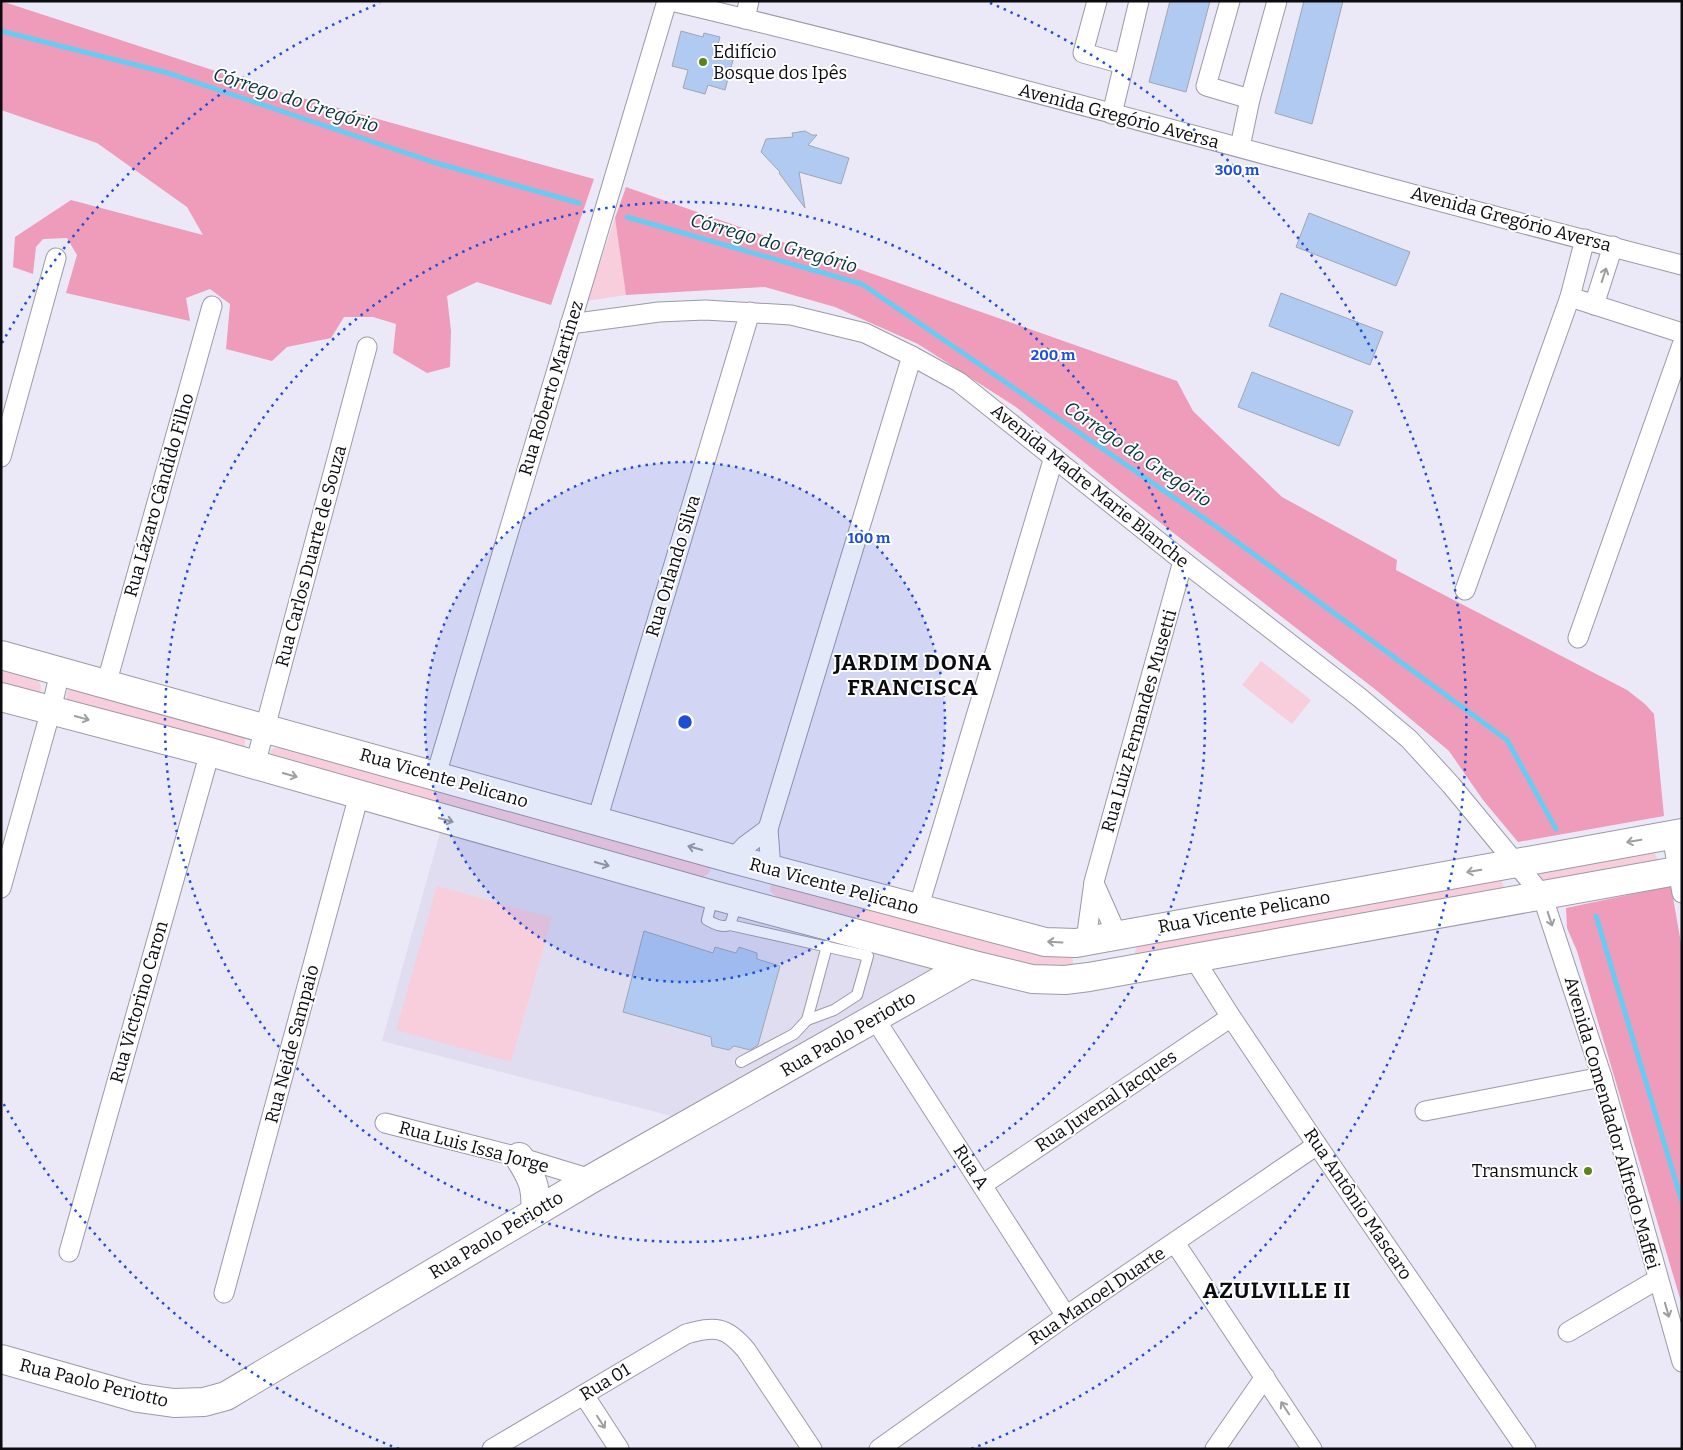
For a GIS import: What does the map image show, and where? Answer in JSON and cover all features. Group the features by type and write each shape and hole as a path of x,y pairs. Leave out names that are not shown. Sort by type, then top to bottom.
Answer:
{"street":[{"name":"Rua Roberto Martinez","path":"436,775 667,1"},
{"name":"Avenida Gregório Aversa","path":"671,1 747,10 1112,114 1682,265"},
{"path":"1097,1 1083,54 1123,64"},
{"path":"1112,114 1139,1"},
{"path":"1230,1 1206,86 1250,100"},
{"path":"1240,147 1250,100 1277,1"},
{"path":"1465,590 1570,297 1584,239"},
{"path":"1594,304 1613,246"},
{"path":"1,456 56,258"},
{"path":"1570,297 1682,333"},
{"name":"Rua Lázaro Cândido Filho","path":"106,685 212,306"},
{"name":"Avenida Madre Marie Blanche","path":"570,324 659,312 705,310 791,315 865,333 959,382 1183,561 1359,697 1409,739 1516,864"},
{"name":"Rua Orlando Silva","path":"597,820 750,312"},
{"path":"1578,638 1682,345"},
{"name":"Rua Carlos Duarte de Souza","path":"255,765 367,347"},
{"path":"733,906 771,869 768,829 912,356"},
{"path":"918,908 1054,457"},
{"name":"Rua Luiz Fernandes Musetti","path":"1086,940 1094,882 1183,561"},
{"name":"Rua Vicente Pelicano","path":"1,655 733,859 1045,942 1069,943 1117,935 1677,834"},
{"path":"1,888 60,672"},
{"name":"Rua Vicente Pelicano","path":"1,697 210,752 733,906 1032,978 1065,980 1088,978 1542,895 1681,878"},
{"name":"Rua Victorino Caron","path":"68,1252 210,752"},
{"name":"Rua Neide Sampaio","path":"224,1292 359,795"},
{"path":"733,906 733,859 745,846 768,829"},
{"path":"1677,834 1681,878"},
{"name":"Avenida Comendador Alfredo Maffei","path":"1516,864 1542,895 1602,1077 1682,1362"},
{"path":"1094,882 1117,935 1123,971"},
{"path":"1086,940 1088,978"},
{"name":"Rua Antônio Mascaro","path":"1193,958 1230,1017 1526,1449"},
{"name":"Rua Paolo Periotto","path":"1,1359 138,1398 174,1404 204,1402 226,1396 591,1179 970,964"},
{"name":"Rua Juvenal Jacques","path":"982,1185 1230,1017"},
{"name":"Rua A","path":"875,1019 1066,1316"},
{"path":"1425,1111 1602,1077"},
{"name":"Rua Luis Issa Jorge","path":"385,1123 519,1157 591,1179"},
{"name":"Rua Manoel Duarte","path":"879,1449 1066,1316 1317,1145"},
{"path":"519,1157 535,1186 536,1212"},
{"path":"1175,1243 1312,1449"},
{"path":"1568,1332 1658,1279"},
{"name":"Rua 01","path":"492,1449 686,1334 705,1329 723,1330 736,1337 812,1449"},
{"path":"1215,1449 1265,1377"},
{"path":"584,1395 619,1449"}],"lane":[{"path":"733,906 826,946 868,956 856,995 848,1002 834,1010 807,1020 794,1034 742,1062"},
{"path":"807,1020 826,946"}],"shaded area":[{"path":"1,1 277,91 594,179 551,305 477,282 447,296 451,331 450,367 427,373 393,353 396,324 373,317 344,317 331,338 287,347 272,361 226,349 230,304 210,289 186,298 190,321 66,293 77,255 67,238 43,239 36,247 33,274 13,267 15,237 71,200 203,235 187,207 97,143 1,110"},
{"path":"626,187 1177,381 1193,411 1282,497 1397,560 1396,570 1627,690 1645,704 1654,714 1664,816 1518,842 1483,800 1449,751 1376,690 1122,493 1016,407 918,344 835,307 765,287 626,295 615,218"},
{"path":"615,218 626,295 587,301"},
{"path":"1261,661 1311,700 1292,724 1242,685"},
{"path":"1,666 36,676 41,686 40,694 1,691"},
{"path":"71,686 245,737 245,747 242,750 69,704 67,695"},
{"path":"279,747 711,867 711,869 708,874 701,877 279,767 270,760 271,750"},
{"path":"441,829 933,964 935,971 683,1119 382,1041"},
{"path":"1649,850 1653,852 1658,863 1545,887 1540,878 1540,872"},
{"path":"1497,877 1501,880 1505,890 1136,956 1135,951 1138,944"},
{"path":"775,880 1071,953 1073,967 1034,971 777,897 770,891 771,885"},
{"path":"437,886 552,918 511,1062 396,1030"},
{"path":"1671,886 1682,949 1682,1305 1577,951 1567,928 1566,908"}],"building":[{"path":"1170,1 1210,1 1186,92 1149,82"},
{"path":"1304,1 1343,1 1312,124 1275,113"},
{"name":"Edifício Bosque dos Ipês","path":"681,31 703,37 704,33 720,37 715,55 733,60 725,90 708,85 705,94 683,88 688,70 672,66"},
{"path":"805,131 812,135 817,135 808,145 849,158 841,184 799,172 805,208 780,172 761,152 766,139 793,137 792,133"},
{"path":"1309,213 1410,252 1396,286 1296,247"},
{"path":"1281,293 1383,332 1370,365 1269,326"},
{"path":"1252,372 1353,411 1339,446 1238,407"},
{"path":"644,931 713,953 715,947 736,953 739,947 757,953 757,959 780,966 758,1045 750,1050 734,1046 729,1050 712,1046 711,1037 623,1012"}],"waterway":[{"name":"Córrego do Gregório","path":"1,31 168,73 436,163 579,203"},
{"name":"Córrego do Gregório","path":"627,217 862,284 1214,525 1507,740 1556,829"},
{"name":"Córrego do Gregório","path":"1596,916 1682,1202"}],"place":[{"name":"Edifício Bosque dos Ipês","path":"703,62"},
{"name":"Transmunck","path":"1588,1171"}],"district":[{"name":"JARDIM DONA FRANCISCA","path":"913,674"},
{"name":"AZULVILLE II","path":"1277,1290"}]}
